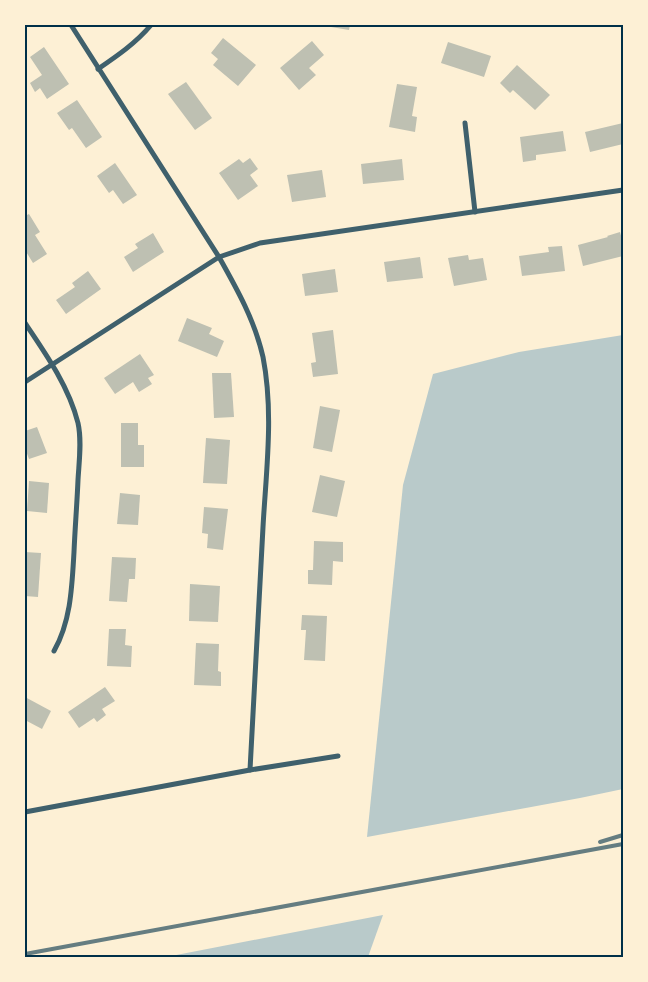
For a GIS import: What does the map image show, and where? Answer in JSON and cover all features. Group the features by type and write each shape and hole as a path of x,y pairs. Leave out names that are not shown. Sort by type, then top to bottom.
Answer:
{"street":[{"path":"70,25 219,257 244,302 255,329 263,358 268,397 268,452 250,770"},
{"path":"98,70 128,47 151,25"},
{"path":"465,123 475,212"},
{"path":"25,382 219,257 260,243 623,190"},
{"path":"25,323 52,365 78,424 79,440 71,596 61,639 54,652"},
{"path":"25,812 250,770 338,756"}],"shaded area":[{"path":"623,335 623,789 367,837 403,485 433,374 519,352"},
{"path":"383,915 368,957 166,957"}],"building":[{"path":"319,25 350,25 349,30"},
{"path":"223,38 256,65 238,86 213,65 218,59 211,53"},
{"path":"312,41 324,55 309,68 316,75 299,90 280,68"},
{"path":"448,42 491,56 484,77 441,63"},
{"path":"44,47 69,84 47,99 40,88 35,92 30,83 42,75 30,57"},
{"path":"517,65 550,95 535,110 513,90 510,93 500,83"},
{"path":"186,82 212,118 195,130 168,94"},
{"path":"397,84 417,87 412,116 417,117 415,132 389,127"},
{"path":"77,100 102,137 86,148 72,128 69,130 57,113"},
{"path":"623,123 623,144 590,152 585,132"},
{"path":"563,131 566,151 536,155 536,160 523,162 520,137"},
{"path":"250,158 258,169 250,175 258,186 238,200 219,173 239,159 243,163"},
{"path":"402,159 404,180 363,184 361,164"},
{"path":"115,163 137,195 123,204 113,190 109,193 97,176"},
{"path":"322,170 326,197 292,202 287,175"},
{"path":"29,214 40,232 35,235 47,254 33,263 25,250 25,216"},
{"path":"620,232 623,243 623,256 583,266 578,245"},
{"path":"153,233 164,252 133,272 124,257 138,248 135,244"},
{"path":"562,246 565,271 522,276 519,256 549,252 548,247"},
{"path":"468,255 469,260 483,258 487,280 454,286 448,258"},
{"path":"420,257 423,278 387,282 384,262"},
{"path":"335,269 338,292 305,296 302,274"},
{"path":"88,271 101,289 66,314 56,300 75,287 72,283"},
{"path":"187,318 212,328 209,334 224,341 217,357 178,341"},
{"path":"333,330 338,374 313,377 311,363 316,362 312,333"},
{"path":"140,354 154,375 148,378 152,384 139,392 133,382 115,394 104,378"},
{"path":"212,373 231,373 234,417 214,418"},
{"path":"320,406 340,410 332,452 313,448"},
{"path":"121,423 138,423 138,445 144,445 144,467 121,467"},
{"path":"37,427 47,453 29,459 25,452 25,431"},
{"path":"206,438 230,440 227,484 203,483"},
{"path":"320,475 345,481 337,517 312,512"},
{"path":"29,481 49,483 47,513 27,511"},
{"path":"120,493 140,495 138,525 117,524"},
{"path":"204,507 228,509 223,550 207,548 208,534 202,533"},
{"path":"314,541 343,542 343,562 333,561 332,585 308,584 308,570 313,570"},
{"path":"25,552 41,553 38,597 25,596"},
{"path":"112,557 136,558 135,579 129,579 127,602 109,601"},
{"path":"190,584 220,586 218,622 189,621"},
{"path":"302,615 327,616 325,661 304,660 306,630 301,630"},
{"path":"109,629 126,629 125,645 132,646 131,667 107,666"},
{"path":"196,643 219,644 218,671 221,672 221,686 194,685"},
{"path":"105,687 115,701 102,709 106,715 97,722 94,718 79,728 68,712"},
{"path":"25,697 51,711 42,729 25,720"}],"railway":[{"path":"600,842 623,835"},
{"path":"25,954 623,844"}]}
